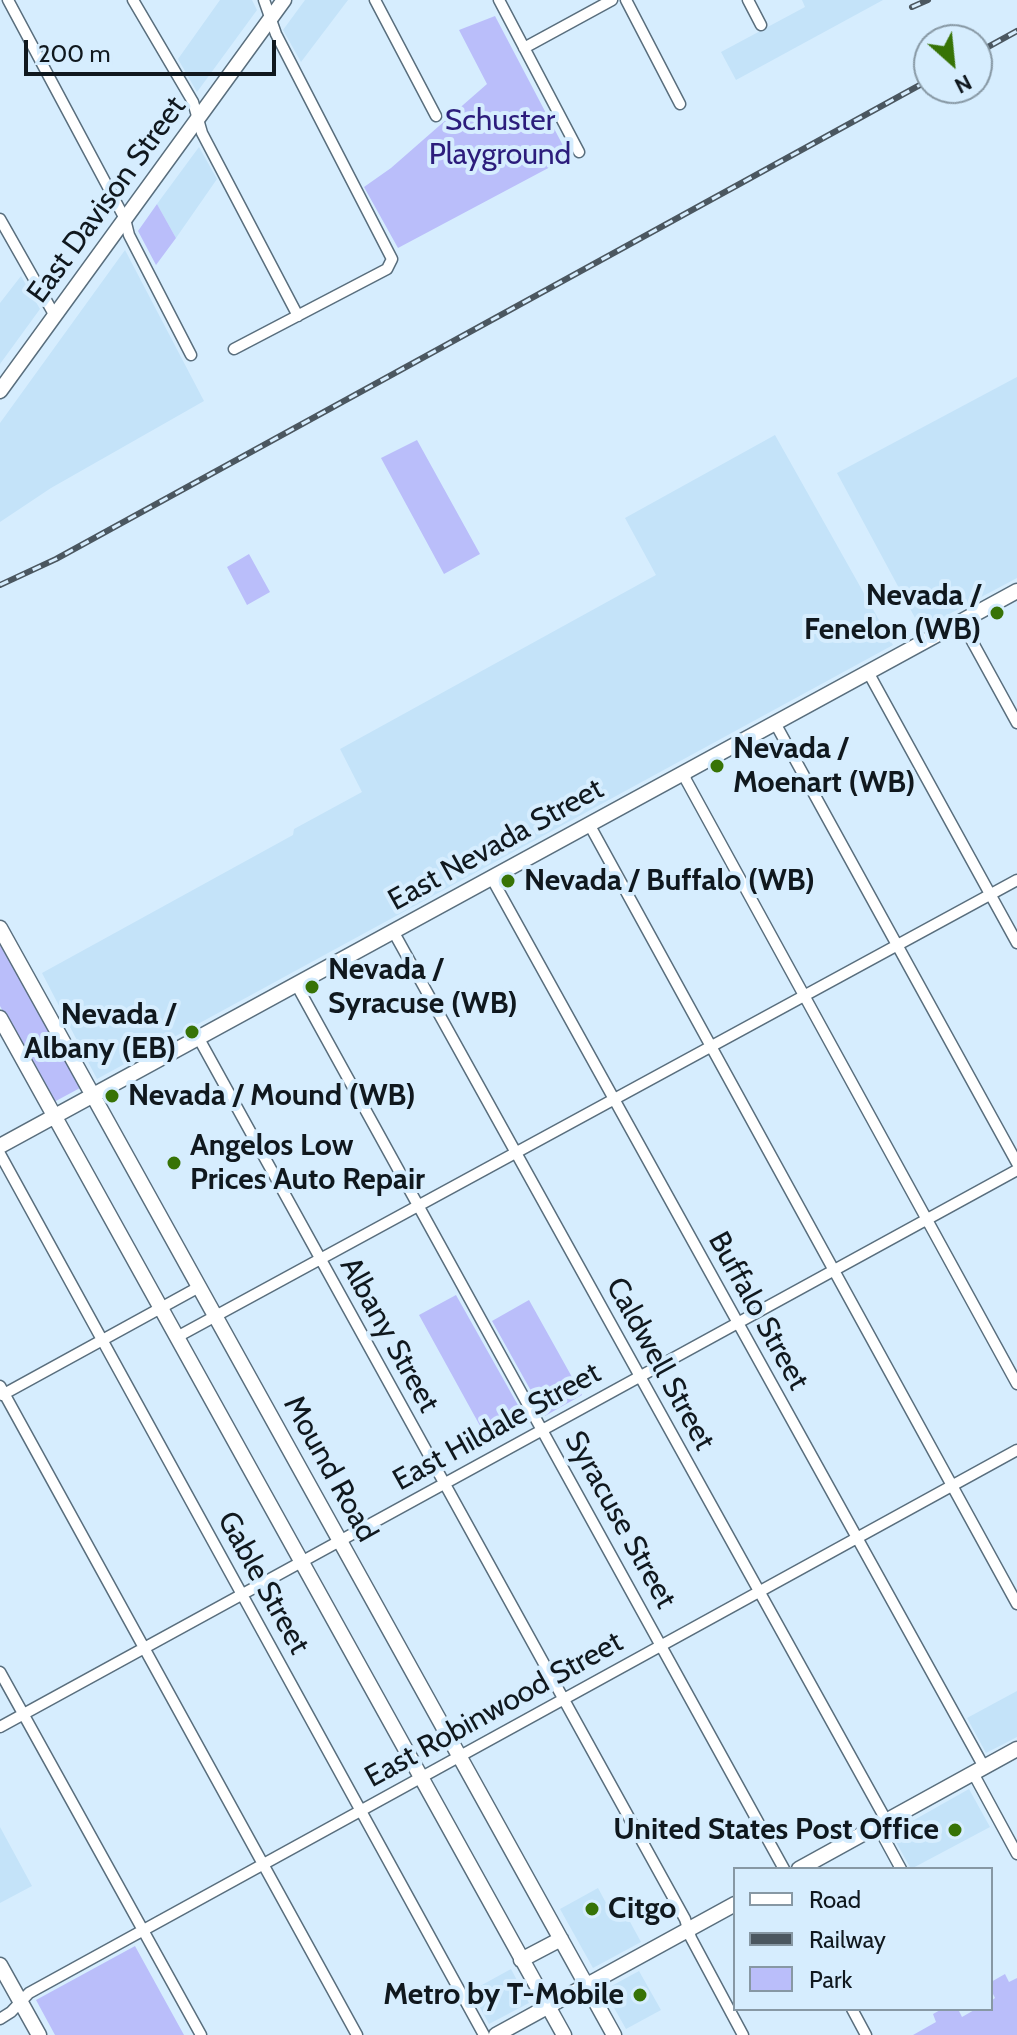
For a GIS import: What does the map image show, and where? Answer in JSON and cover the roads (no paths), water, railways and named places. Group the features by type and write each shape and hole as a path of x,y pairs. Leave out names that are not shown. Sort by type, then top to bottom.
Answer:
{"main road":[{"name":"East Davison Street","path":"0,391 284,0"},
{"name":"East Nevada Street","path":"0,1146 1017,591"},
{"name":"Mound Road","path":"0,928 614,2035"},
{"path":"0,1018 564,2035"},
{"path":"803,1867 1017,1749"},
{"path":"496,2035 733,1905"},
{"path":"521,1960 561,1939"},
{"path":"0,1965 39,2035"}],"street":[{"path":"8,0 125,219 129,235 191,355"},
{"path":"133,0 193,102 202,133 298,316"},
{"path":"234,349 387,269 392,255 276,34 264,0"},
{"path":"375,0 436,116"},
{"path":"499,0 579,152"},
{"path":"524,48 612,0"},
{"path":"626,0 680,104"},
{"path":"748,0 761,25"},
{"path":"0,219 55,316"},
{"path":"961,621 1017,723"},
{"path":"868,672 1017,943"},
{"path":"775,723 1017,1163"},
{"path":"685,772 685,778 1017,1384"},
{"path":"589,824 1017,1604"},
{"name":"Buffalo Street","path":"491,877 857,1538 978,1770 1017,1854"},
{"path":"177,1337 1017,880"},
{"name":"Caldwell Street","path":"393,931 759,1591 882,1823 900,1867"},
{"name":"Syracuse Street","path":"296,984 783,1867"},
{"name":"Albany Street","path":"198,1037 564,1698 743,2035"},
{"name":"Gable Street","path":"0,1154 484,2035"},
{"name":"East Hildale Street","path":"0,1727 1017,1170"},
{"path":"199,1287 1,1392 357,2035"},
{"name":"East Robinwood Street","path":"0,2019 29,1993 1017,1450"},
{"path":"0,1672 201,2035"},
{"path":"853,2011 866,2035"}],"railway":[{"path":"912,7 928,0"},
{"path":"993,44 1017,31"},
{"path":"0,585 56,559 913,89"}],"place":[{"name":"Nevada / Fenelon (WB)","path":"997,613"},
{"name":"Nevada / Moenart (WB)","path":"717,766"},
{"name":"Nevada / Buffalo (WB)","path":"508,881"},
{"name":"Nevada / Syracuse (WB)","path":"312,987"},
{"name":"Nevada / Albany (EB)","path":"192,1032"},
{"name":"Nevada / Mound (WB)","path":"112,1096"},
{"name":"Angelos Low Prices Auto Repair","path":"174,1163"},
{"name":"United States Post Office","path":"955,1830"},
{"name":"Citgo","path":"592,1909"},
{"name":"Metro by T-Mobile","path":"640,1995"}],"park label":[{"name":"Schuster Playground","path":"500,138"}]}
